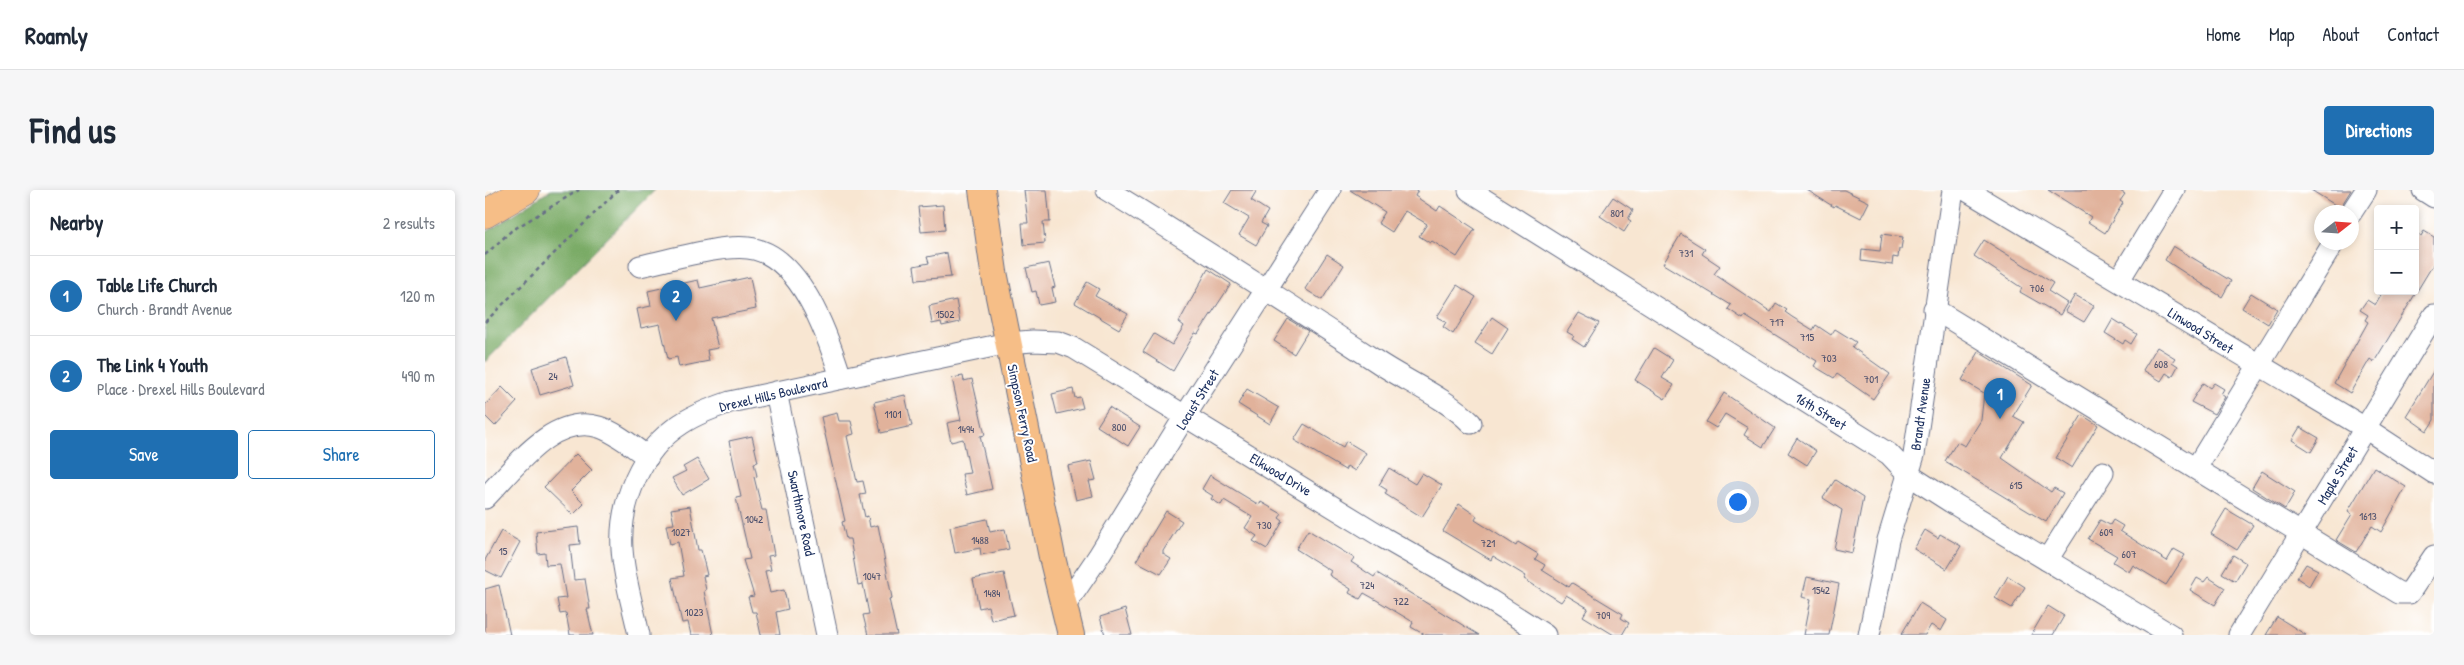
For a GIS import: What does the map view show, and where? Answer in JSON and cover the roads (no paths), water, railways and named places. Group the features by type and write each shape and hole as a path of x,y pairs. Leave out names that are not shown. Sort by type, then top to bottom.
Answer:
{"highway":[{"path":"485,202 499,190"},
{"path":"485,214 526,190"}],"main road":[{"name":"Simpson Ferry Road","path":"982,190 992,264 1071,635"}],"street":[{"path":"1107,190 1395,374 1459,411 1471,423"},
{"name":"Locust Street","path":"1064,607 1144,485 1185,416 1330,190"},
{"name":"16th Street","path":"1469,190 1889,454 1909,475 2171,635"},
{"name":"Brandt Avenue","path":"1869,635 1887,540 1909,475 1916,444 1934,310 1953,190"},
{"name":"Linwood Street","path":"1966,190 2119,280 2258,366 2365,428 2434,473"},
{"path":"2119,280 2174,190"},
{"path":"2356,205 2366,190"},
{"path":"2423,190 2434,196"},
{"path":"639,266 725,249 747,248 769,254 787,270 805,293 820,317 841,378"},
{"path":"2196,468 2329,250"},
{"path":"1934,310 2399,593 2409,593 2434,556"},
{"name":"Maple Street","path":"2239,635 2434,315"},
{"name":"Elkwood Drive","path":"1008,343 1057,342 1074,348 1545,635"},
{"name":"Drexel Hills Boulevard","path":"639,635 627,585 622,548 622,522 627,500 648,457 664,437 680,424 704,411 729,402 1008,343"},
{"name":"Swarthmore Road","path":"776,392 827,635"},
{"path":"485,498 537,446 553,433 572,425 583,424 600,427 648,457"},
{"path":"2047,560 2103,472"}],"place":[{"name":"The Link 4 Youth","path":"676,321"},
{"name":"Table Life Church","path":"2000,419"}]}
